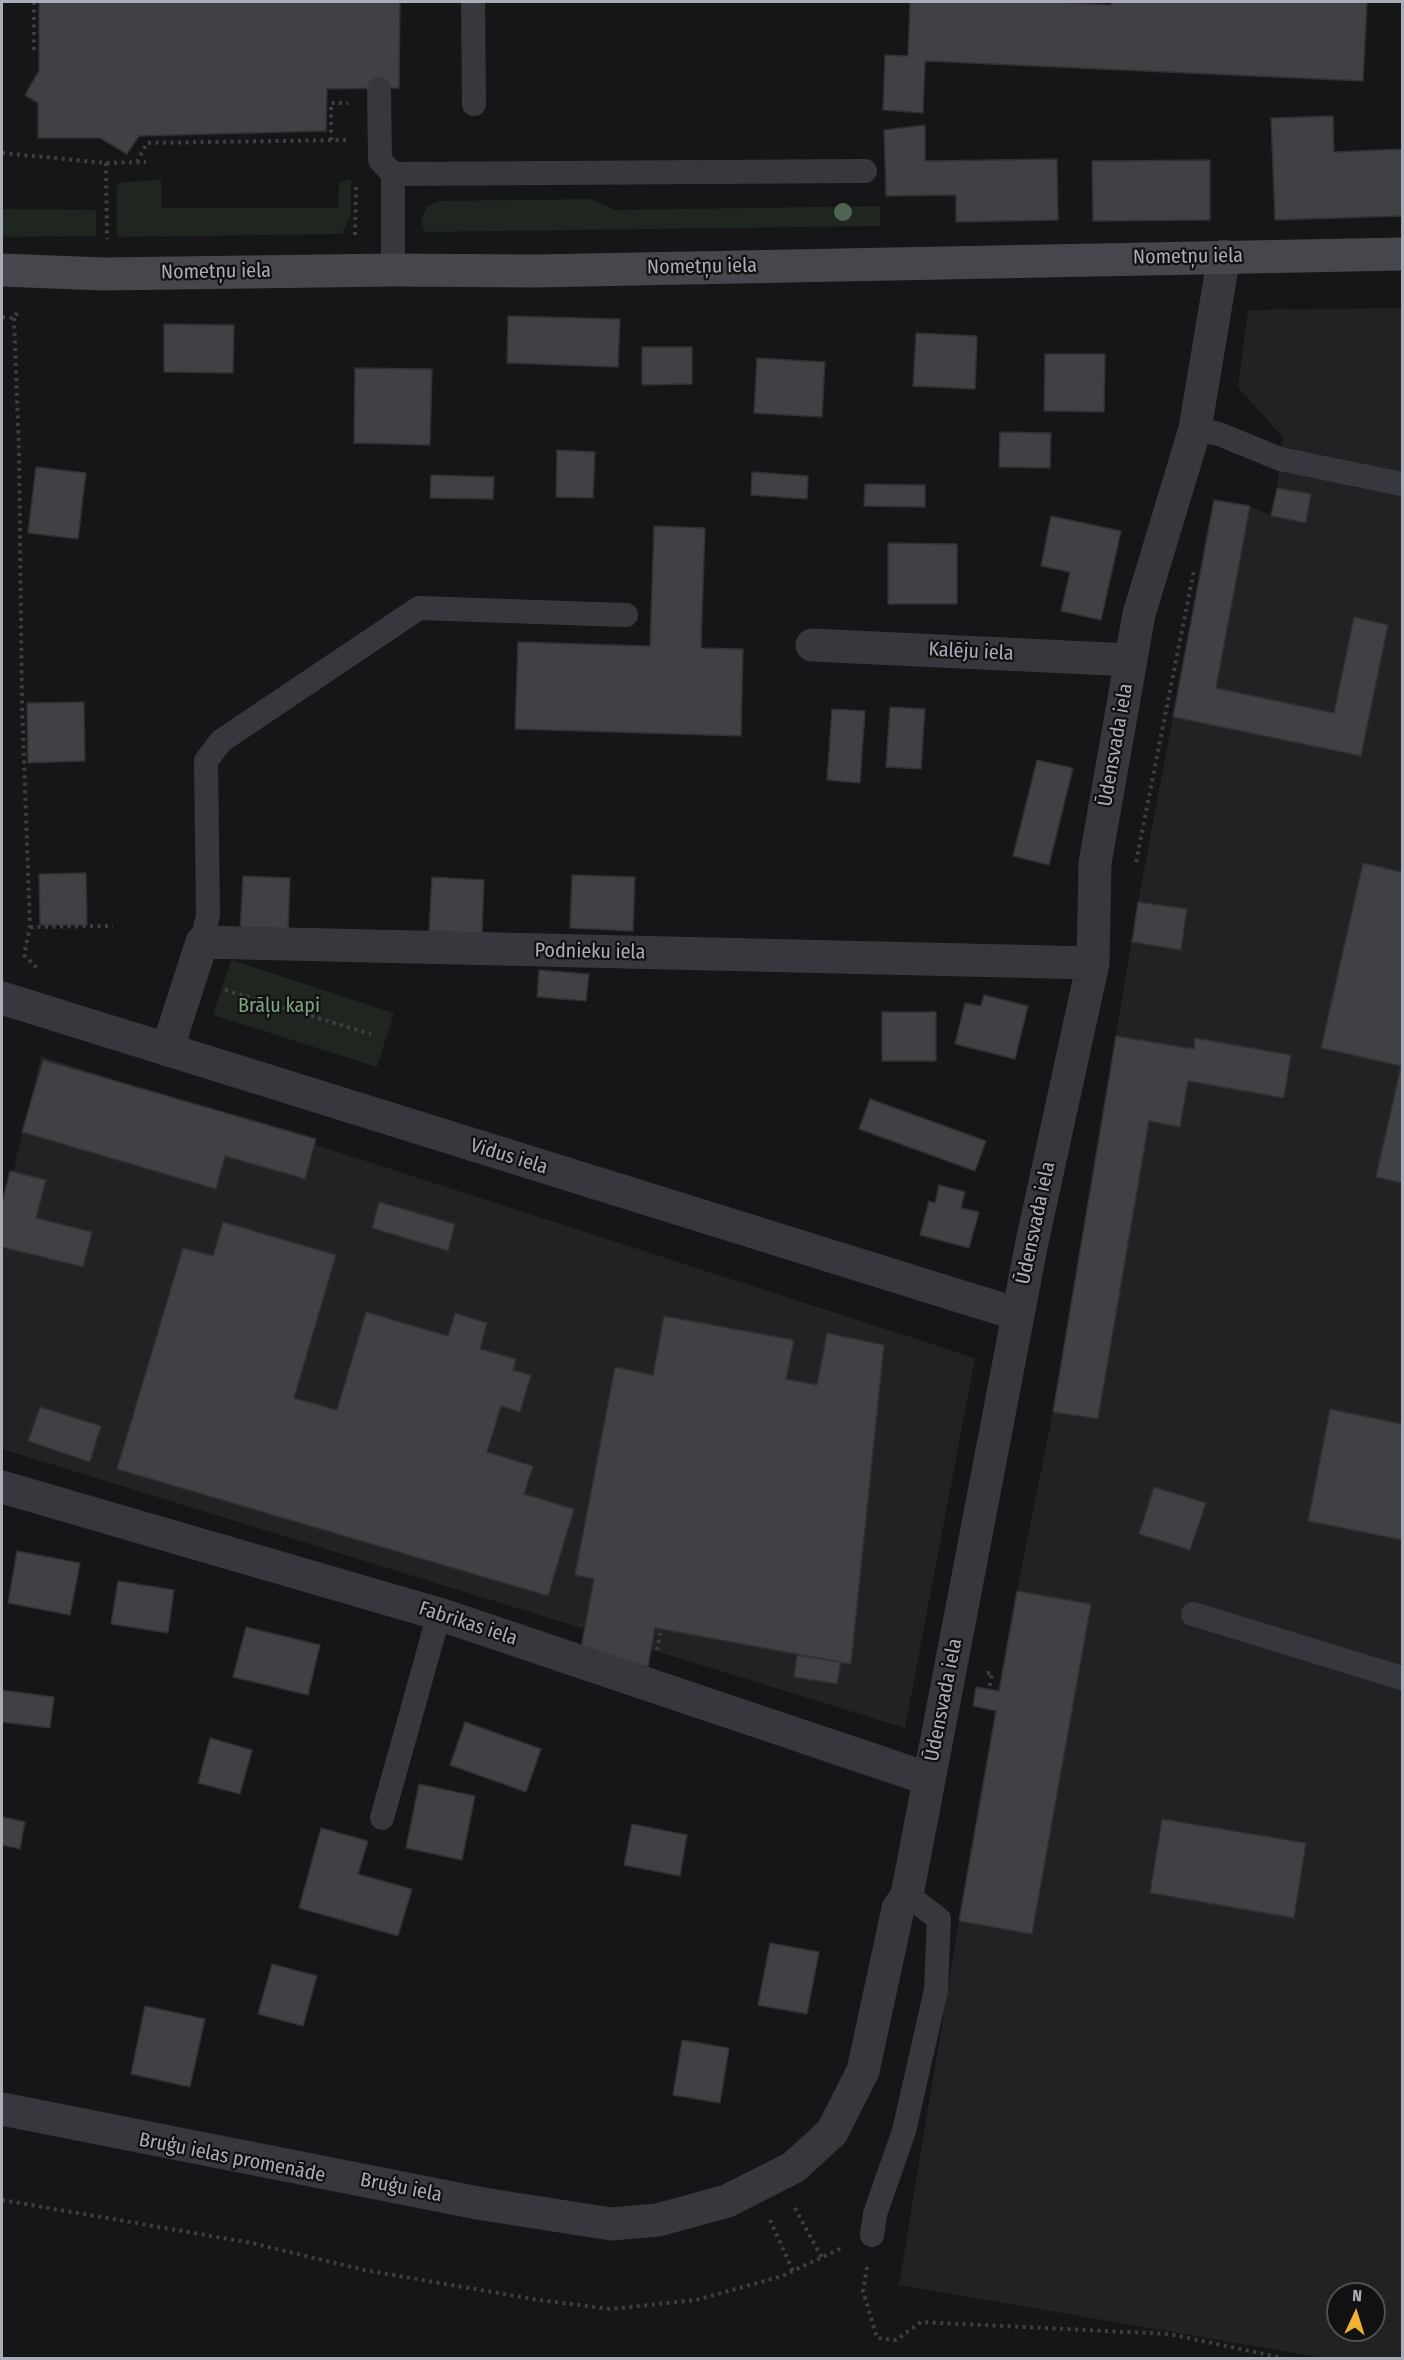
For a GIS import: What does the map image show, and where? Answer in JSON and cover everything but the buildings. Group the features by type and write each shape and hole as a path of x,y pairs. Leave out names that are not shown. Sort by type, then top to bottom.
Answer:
{"street":[{"name":"Nometņu iela","path":"2,270 104,274 393,270 547,271 1402,254"},
{"name":"Ūdensvada iela","path":"794,2167 832,2133 863,2071 902,1902 929,1779 1017,1314 1093,963 1095,864 1139,614 1196,429 1224,256"},
{"name":"Kalēju iela","path":"812,645 1131,660"},
{"name":"Podnieku iela","path":"202,942 1093,963"},
{"path":"167,1050 202,942"},
{"name":"Vidus iela","path":"2,998 1017,1314"},
{"name":"Fabrikas iela","path":"2,1487 439,1614 929,1779"},
{"name":"Bruģu iela","path":"2,2109 483,2204 611,2224 658,2220 727,2201 794,2167"}],"lane":[{"path":"473,2 474,104"},
{"path":"379,89 380,160 393,174 393,270"},
{"path":"393,174 865,171"},
{"path":"1196,429 1219,434 1280,459 1402,484"},
{"path":"202,942 208,915 206,761 221,741 419,608 626,615"},
{"path":"382,1818 439,1614"},
{"path":"1193,1614 1402,1678"},
{"path":"872,2235 875,2214 904,2131 936,1990 939,1919 902,1902"}],"path":[{"path":"34,2 34,51"},
{"path":"137,162 147,143 357,140"},
{"path":"2,153 106,163 147,162"},
{"path":"106,163 107,243"},
{"path":"15,318 22,705 30,927 24,955 47,977"},
{"path":"1095,864 1134,872 1194,568"},
{"path":"30,927 113,926"},
{"path":"190,981 371,1034"},
{"path":"2,2200 252,2243 376,2272 539,2300 610,2309 696,2300 793,2271 872,2235"},
{"path":"792,2202 822,2258"},
{"path":"769,2218 793,2271"},
{"path":"872,2235 863,2291 877,2338 896,2340 921,2322 1157,2333 1283,2358"}],"shaded area":[{"path":"1402,308 1402,2358 1324,2358 899,2285 959,1921 1017,1591 1053,1412 1138,902 1214,500 1250,506 1271,516 1277,488 1283,438 1238,387 1248,310"},
{"path":"41,1056 975,1358 905,1728 2,1449 2,1218"}],"green space":[{"path":"161,180 162,208 338,208 339,184 342,181 351,180 351,215 342,234 117,237 117,186 123,182"},
{"path":"591,199 615,210 880,206 880,226 424,232 421,220 427,207 438,201"},
{"path":"2,209 96,210 96,236 5,237 2,235"},
{"name":"Brāļu kapi","path":"231,960 394,1013 377,1067 213,1015"}]}
